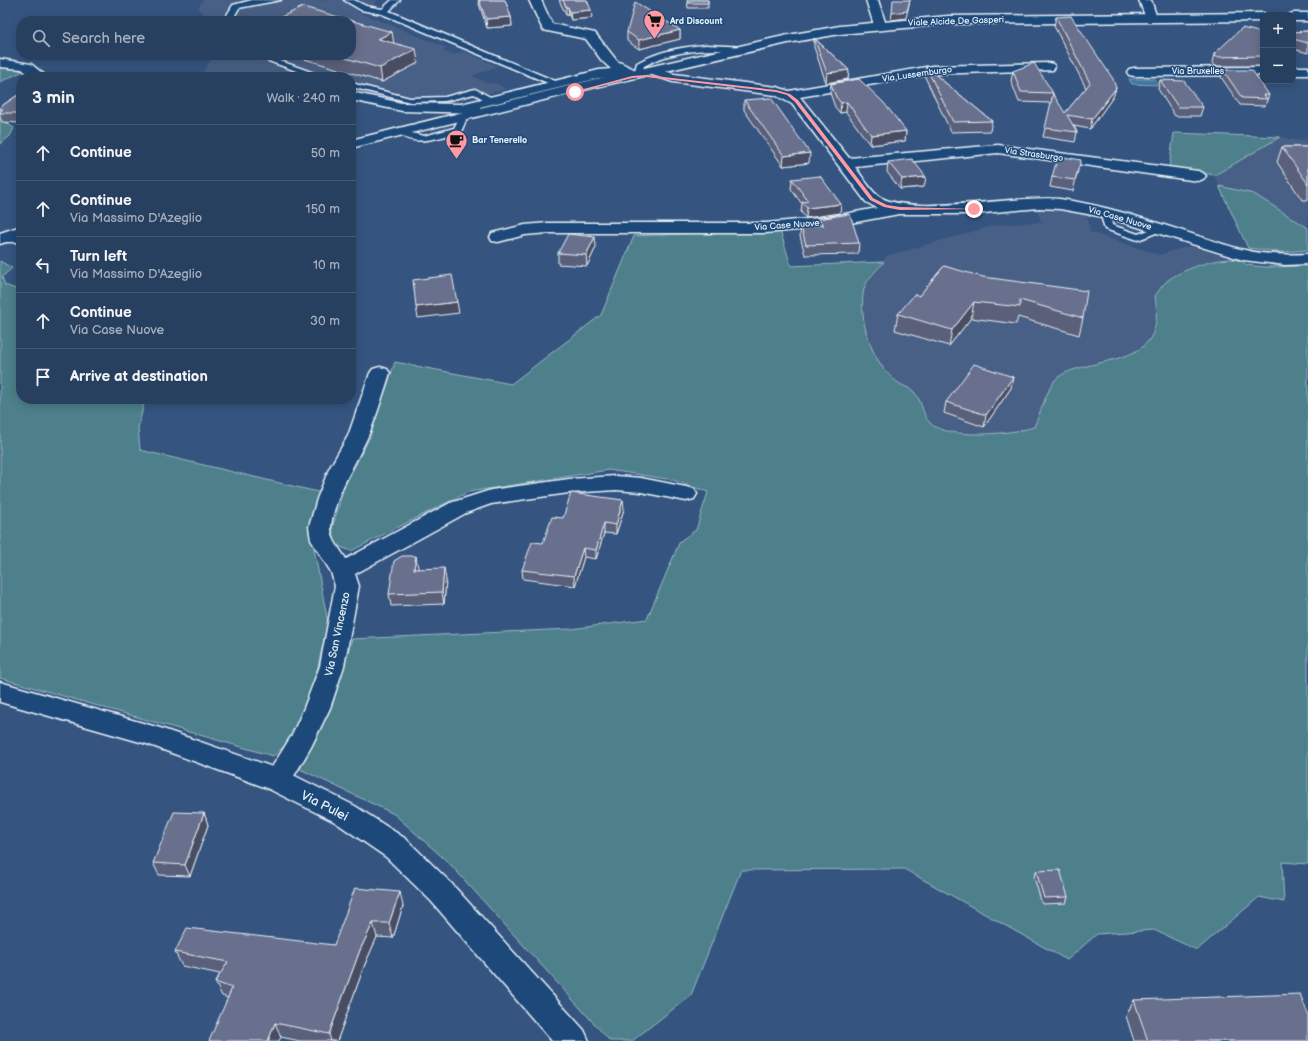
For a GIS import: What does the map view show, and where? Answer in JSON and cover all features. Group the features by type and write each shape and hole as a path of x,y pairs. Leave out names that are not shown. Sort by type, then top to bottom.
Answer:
{"street":[{"path":"535,0 547,27 590,36 609,61 618,68 632,74"},
{"path":"872,0 880,25"},
{"path":"1145,0 1151,18"},
{"name":"Viale Alcide De Gasperi","path":"632,74 654,71 788,39 880,25 948,20 1260,17"},
{"path":"1296,17 1308,17"},
{"path":"599,74 607,66 609,61"},
{"path":"0,63 23,65 32,72"},
{"name":"Via Lussemburgo","path":"788,95 932,70 1048,66"},
{"path":"654,71 662,76 673,78"},
{"name":"Via Bruxelles","path":"1134,72 1260,71"},
{"path":"1296,71 1308,71"},
{"path":"462,114 492,100 599,74 632,74 776,91 788,95 797,101 846,163 872,199 885,206 900,209"},
{"path":"356,144 478,111 632,74"},
{"path":"356,144 404,134 462,114 632,74"},
{"path":"356,97 402,107 462,114 478,111"},
{"name":"Via Strasburgo","path":"846,163 998,148 1198,176"},
{"name":"Via Case Nuove","path":"498,236 525,230 548,228 766,228 829,222 900,209 974,209 1039,203 1060,204 1105,212 1243,255 1285,260 1308,259"},
{"path":"0,239 16,233"},
{"name":"Via San Vincenzo","path":"277,780 302,740 317,708 332,666 347,586 342,571 322,540 320,527 328,499 340,469 358,436 380,373"},
{"path":"342,571 458,508 475,500 500,494 601,483 626,483 686,494"},
{"name":"Via Pulei","path":"0,692 151,735 277,780 345,814 396,848 441,892 573,1041"}],"lane":[{"path":"231,16 236,7 253,2 277,0"},
{"path":"348,0 364,8 384,12 558,84"},
{"path":"384,12 396,0"},
{"path":"632,74 640,65 650,58 700,46 747,48"},
{"path":"271,60 306,72"},
{"path":"356,86 410,100 445,99 475,91 492,100"},
{"path":"0,239 16,239"}],"shaded area":[{"path":"203,0 377,0 373,5 356,11 447,48 442,51 454,55 462,51 497,66 472,76 488,84 496,83 505,89 440,105 408,104 356,91 356,72 203,72 211,60 356,60 356,16 206,16 198,9"},
{"path":"1129,79 1155,79 1159,85 1132,84"},
{"path":"1280,137 1297,141 1308,139 1308,228 1254,194 1219,186 1215,175"},
{"path":"1036,209 1050,209 1087,214 1090,232 1159,255 1189,246 1232,259 1211,261 1155,296 1156,319 1153,334 1140,350 1066,372 1055,380 1034,427 1018,432 972,434 946,430 930,423 914,392 897,382 880,363 867,338 863,306 865,287 887,256 996,225 1042,222"}],"green space":[{"path":"0,65 23,71 16,72 16,74 0,82"},
{"path":"0,116 3,121 14,128 10,136 0,144"},
{"path":"1174,133 1280,137 1215,175 1169,168"},
{"path":"1219,186 1254,194 1308,228 1308,250 1282,252 1248,248"},
{"path":"780,230 791,266 884,262 870,278 864,289 863,314 868,340 880,363 888,374 901,385 916,394 925,416 930,423 938,428 950,432 965,434 1011,432 1034,427 1049,389 1058,377 1072,370 1128,355 1139,349 1148,341 1154,330 1156,315 1155,296 1162,286 1174,276 1207,263 1230,259 1240,261 1247,265 1264,267 1308,266 1308,864 1282,862 1284,902 1259,897 1197,950 1154,930 1097,934 1067,960 904,869 741,870 691,995 632,1041 610,1041 449,863 394,814 300,769 333,703 352,639 571,629 647,619 680,541 696,530 708,492 673,480 609,470 468,492 351,551 335,545 332,529 344,487 370,437 395,362 511,384 601,315 634,236"},
{"path":"0,261 12,268 2,277 5,285 16,289 16,404 144,404 138,428 140,450 322,493 311,533 328,623 308,709 290,741 273,756 0,678"}],"building":[{"path":"479,0 505,0 511,17 486,19"},
{"path":"563,0 587,0 591,10 570,12"},
{"path":"688,0 708,0 708,3 688,3"},
{"path":"893,0 910,0 907,11 892,13"},
{"path":"635,2 680,30 639,40 627,32"},
{"path":"303,7 335,16 283,16"},
{"path":"1071,16 1113,79 1116,88 1092,119 1067,115 1077,132 1045,128 1053,94 1065,113 1090,83 1056,17"},
{"path":"356,22 392,32 378,39 416,49 380,68 352,60 356,60"},
{"path":"1242,28 1260,32 1260,56 1216,57 1214,54"},
{"path":"1308,31 1308,43 1296,40 1296,32"},
{"path":"814,38 849,70 827,73"},
{"path":"1034,63 1053,93 1021,92 1013,71"},
{"path":"926,67 992,121 953,122"},
{"path":"1223,70 1252,70 1260,84 1269,95 1264,95 1267,99 1242,98"},
{"path":"859,79 884,103 906,131 871,135 847,102 841,103 836,97 831,84"},
{"path":"1160,80 1184,81 1203,107 1178,107"},
{"path":"16,96 16,113 0,113 3,109 0,109 0,107"},
{"path":"771,98 810,153 784,156 744,100"},
{"path":"1282,147 1308,147 1308,184"},
{"path":"1058,156 1081,160 1075,180 1052,177"},
{"path":"912,159 926,177 902,179 888,162"},
{"path":"820,176 841,204 807,208 802,202 808,201 792,179"},
{"path":"850,214 859,243 806,245 801,226 824,225 818,219"},
{"path":"568,234 595,237 586,255 558,253"},
{"path":"944,266 983,277 1087,291 1083,318 1020,300 1020,307 974,302 952,330 898,314 915,294 919,296"},
{"path":"452,275 457,302 416,307 413,280"},
{"path":"974,364 1013,377 986,415 946,402"},
{"path":"571,493 623,500 616,525 604,523 596,550 583,548 574,576 522,570 532,542 543,543 552,517 563,518"},
{"path":"402,556 416,556 414,569 444,568 442,592 389,594 394,561"},
{"path":"174,812 204,813 185,865 153,863"},
{"path":"1060,870 1068,897 1044,898 1036,871"},
{"path":"355,888 400,892 389,923 373,923 360,950 329,1034 275,1023 268,1041 209,1041 232,988 215,982 228,962 175,952 187,928 334,945"},
{"path":"1300,994 1308,1014 1308,1041 1148,1041 1134,1000"}],"place":[{"name":"Ard Discount","path":"655,40"},
{"name":"Bar Tenerello","path":"456,160"}],"route":[{"path":"575,92 632,77 646,76 776,91 788,95 797,101 846,163 872,199 885,206 900,209 974,209"}]}
